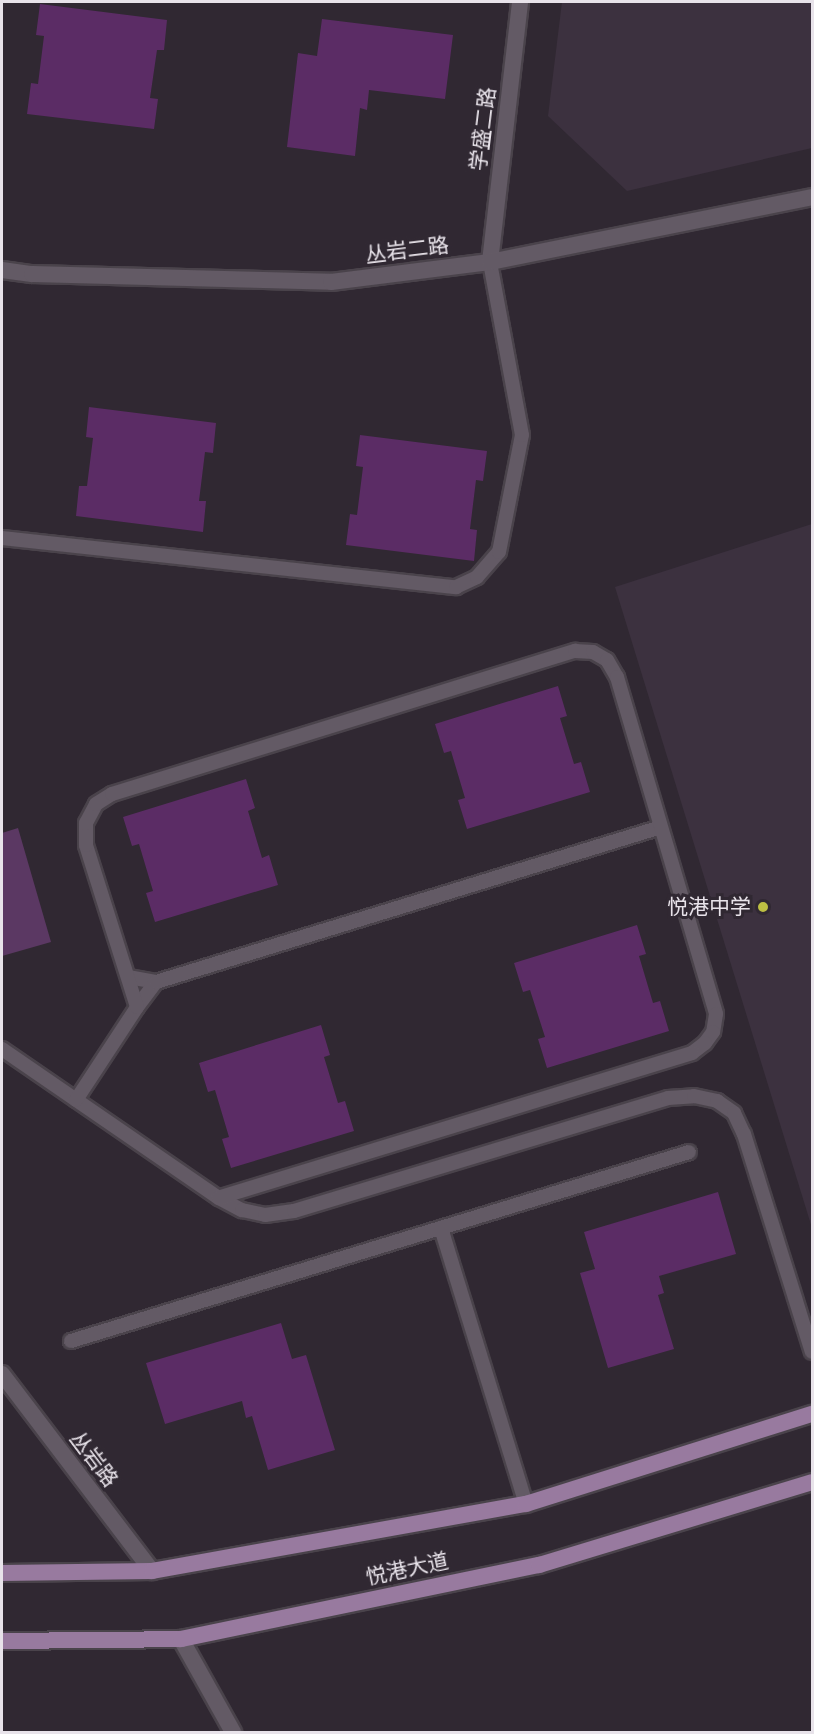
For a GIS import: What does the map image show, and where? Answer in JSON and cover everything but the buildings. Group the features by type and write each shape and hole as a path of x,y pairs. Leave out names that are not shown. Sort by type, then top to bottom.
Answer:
{"main road":[{"name":"悦港大道","path":"2,1573 152,1571 526,1504 813,1414"},
{"name":"悦港大道","path":"2,1641 182,1639 539,1565 813,1482"}],"street":[{"name":"学盛二路","path":"490,262 520,2"},
{"name":"丛岩二路","path":"2,270 32,274 332,282 490,262 813,197"},
{"name":"丛岩路","path":"2,1374 152,1571"},
{"path":"182,1639 233,1732"}],"lane":[{"path":"2,538 456,587 477,577 499,552 522,435 490,262"},
{"path":"137,1006 86,844 86,823 96,804 112,794 575,651 593,652 607,660 617,677 716,1014 713,1032 705,1043 692,1053 219,1198"},
{"path":"128,977 156,982 661,827"},
{"path":"76,1100 137,1006 156,982"},
{"path":"2,1049 219,1198 242,1210 265,1215 294,1211 668,1098 694,1096 717,1101 734,1113 744,1134 813,1352"},
{"path":"70,1341 689,1152"},
{"path":"441,1228 526,1504"}],"shaded area":[{"path":"562,2 812,2 812,148 627,191 548,116"},
{"name":"悦港中学","path":"812,524 812,1228 615,587"},
{"path":"18,828 51,942 2,956 2,833"}],"place":[{"name":"悦港中学","path":"763,907"}]}
